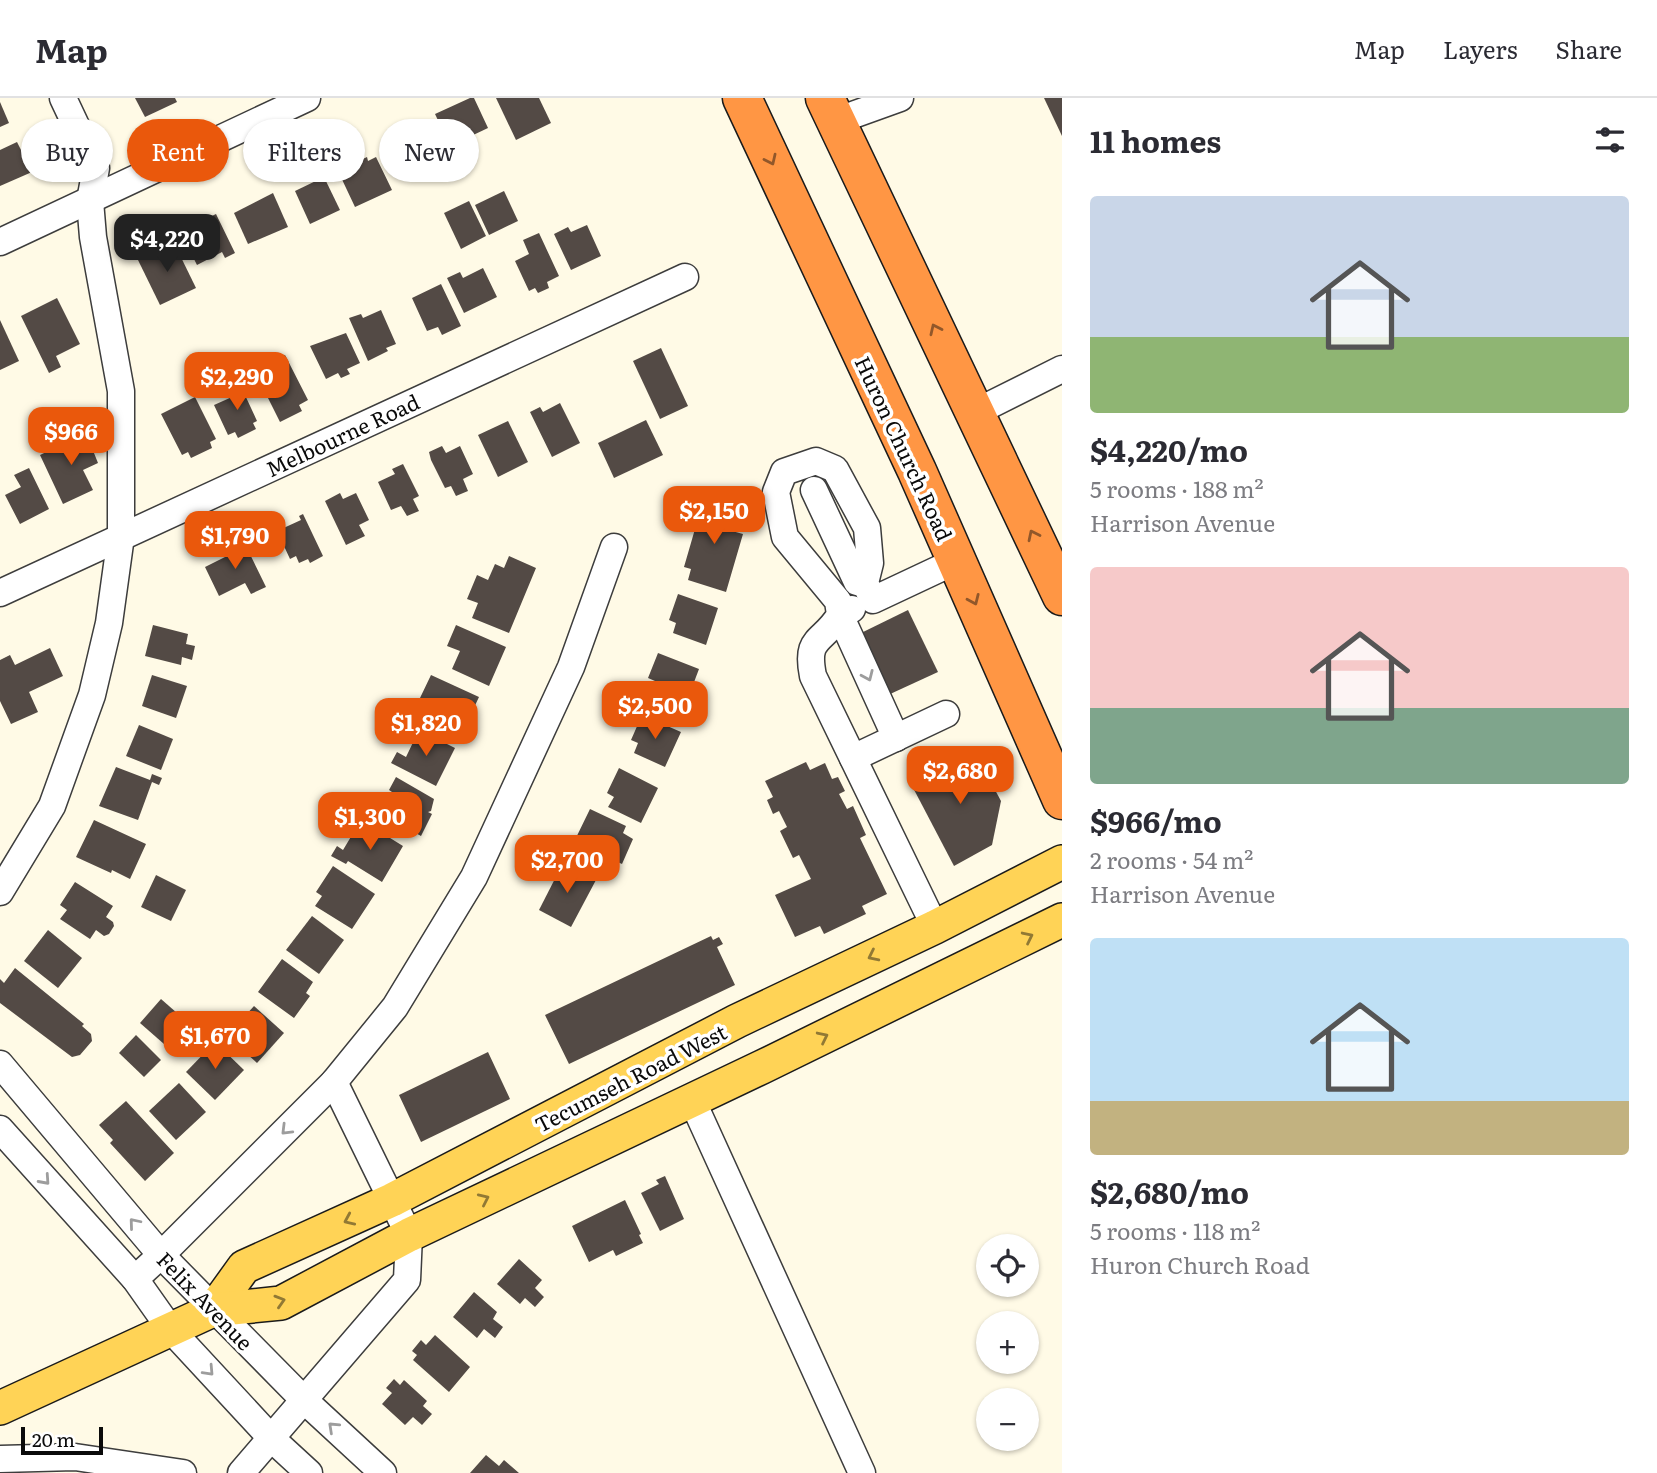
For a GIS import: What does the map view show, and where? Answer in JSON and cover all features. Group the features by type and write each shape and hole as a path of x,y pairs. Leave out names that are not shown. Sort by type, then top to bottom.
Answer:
{"highway":[{"name":"Huron Church Road","path":"742,98 917,471 1062,800"},
{"path":"830,110 1062,596"}],"main road":[{"name":"Tecumseh Road West","path":"213,1310 244,1267 392,1200 737,1021 934,927 1062,862"},
{"name":"Tecumseh Road West","path":"0,1408 213,1310 281,1303 409,1235 1062,920"}],"street":[{"path":"0,892 52,806 92,695 109,623 121,536 121,391 93,237 90,201 96,168 63,98"},
{"path":"0,242 307,98"},
{"path":"830,110 900,98"},
{"name":"Melbourne Road","path":"0,593 685,277"},
{"path":"974,413 1062,369"},
{"path":"869,591 867,528 835,469 816,461 784,472 776,492 785,537 838,601 840,615 896,738"},
{"path":"814,490 857,582 869,591"},
{"path":"135,1279 334,1082 395,1007 474,877 571,667 614,547"},
{"path":"934,927 813,676 809,656 816,640 830,632 840,615 869,591 956,561"},
{"path":"853,758 946,715"},
{"name":"Felix Avenue","path":"0,1064 161,1255 304,1400 383,1473"},
{"path":"241,1473 407,1280 409,1235 334,1082"},
{"path":"692,1100 862,1473"},
{"name":"Felix Avenue","path":"42,1114 4,1133 135,1279 171,1330 272,1439 309,1473"},
{"path":"0,1460 75,1457 183,1473"}],"building":[{"path":"135,98 175,98 177,102 145,117"},
{"path":"474,98 488,128 479,132 479,119 437,119 435,114"},
{"path":"496,98 539,98 551,123 516,140"},
{"path":"1044,98 1062,98 1062,136"},
{"path":"0,102 9,123 0,127"},
{"path":"17,142 21,150 21,177 0,186 0,150"},
{"path":"367,157 368,161 376,157 379,163 379,182 388,182 392,190 355,207 343,182 365,182"},
{"path":"314,182 326,182 340,210 310,224 295,191"},
{"path":"504,191 518,221 489,235 475,205"},
{"path":"273,193 288,227 248,244 234,213"},
{"path":"469,201 486,236 461,249 444,213"},
{"path":"216,214 235,253 225,258 222,252 197,265 180,231"},
{"path":"587,225 601,256 571,270 554,234 568,227 571,232"},
{"path":"539,233 559,276 547,282 549,288 538,293 535,288 529,291 515,261 529,254 523,240"},
{"path":"174,243 196,288 160,305 138,260"},
{"path":"483,268 497,297 464,313 447,278 460,272 463,278"},
{"path":"441,284 461,326 442,335 438,327 427,331 412,298"},
{"path":"57,298 80,344 56,356 61,367 49,373 21,316"},
{"path":"381,310 396,344 368,361 349,318 361,314 363,318"},
{"path":"0,320 19,361 0,370"},
{"path":"346,333 360,363 347,369 350,374 341,378 338,373 326,379 310,346"},
{"path":"661,348 688,406 660,419 633,361"},
{"path":"285,355 308,400 299,405 302,411 280,422 254,370"},
{"path":"238,380 257,421 253,423 256,429 238,438 235,432 228,435 214,405 232,397 227,385"},
{"path":"195,397 216,439 210,442 212,448 191,458 188,452 182,455 161,414"},
{"path":"560,403 580,443 552,457 530,412 540,407 543,412"},
{"path":"646,420 663,455 614,478 598,443"},
{"path":"508,421 528,462 498,477 478,435"},
{"path":"86,433 98,463 83,470 93,490 63,504 40,455"},
{"path":"442,446 446,453 460,446 473,474 463,479 468,491 456,496 451,486 445,488 429,452"},
{"path":"403,464 419,496 413,499 419,511 407,516 401,506 391,510 378,482 395,474 392,469"},
{"path":"29,468 49,509 20,524 5,495 21,487 14,475"},
{"path":"340,493 343,499 356,493 369,520 359,525 365,536 346,545 325,501"},
{"path":"704,498 739,508 732,531 743,534 726,592 688,580 691,569 684,567"},
{"path":"303,514 323,556 310,563 308,559 299,563 296,556 290,559 277,531 301,520 299,516"},
{"path":"243,540 266,587 251,594 245,583 219,596 205,567 225,557 222,550"},
{"path":"509,556 536,568 509,633 472,618 478,603 467,599 477,575 488,580 495,564 504,568"},
{"path":"678,594 718,608 706,645 673,633 676,623 669,620"},
{"path":"908,610 938,672 888,695 859,634"},
{"path":"153,625 188,634 186,644 195,646 192,660 182,657 181,665 145,656"},
{"path":"456,625 506,647 489,686 452,669 460,651 447,646"},
{"path":"50,648 63,676 29,692 38,712 11,724 0,701 0,660 10,655 15,665"},
{"path":"658,653 699,669 685,706 650,693 655,681 648,678"},
{"path":"152,675 187,686 176,718 142,706"},
{"path":"431,675 479,697 461,735 424,717 431,703 420,698"},
{"path":"642,715 681,732 665,767 634,753 638,743 631,740"},
{"path":"139,725 173,739 161,770 126,756"},
{"path":"419,730 455,748 436,786 391,763 397,752 406,757"},
{"path":"973,749 1001,801 992,845 954,866 910,782"},
{"path":"806,762 810,770 825,763 832,779 838,777 845,791 839,794 847,809 853,806 866,835 860,838 887,894 862,906 866,914 824,934 820,926 795,937 775,895 811,879 799,855 793,858 780,831 787,827 779,811 773,814 767,800 773,797 765,781"},
{"path":"116,767 150,780 152,774 162,778 159,785 152,782 138,820 99,806"},
{"path":"619,768 658,788 641,823 608,807 614,797 607,793"},
{"path":"396,777 434,799 431,811 428,812 432,814 421,836 383,815 395,794 389,790"},
{"path":"590,809 626,826 623,833 633,839 622,864 611,859 608,864 572,846"},
{"path":"94,820 146,844 130,879 76,857"},
{"path":"358,825 366,830 369,825 403,846 382,882 348,861 346,864 331,856 337,846 343,850"},
{"path":"563,863 596,880 571,927 539,910"},
{"path":"333,866 375,894 352,929 315,906 322,896 316,892"},
{"path":"156,875 186,890 171,921 141,907"},
{"path":"75,882 113,906 106,917 114,926 109,934 104,936 96,930 90,939 60,919 67,910 60,905"},
{"path":"312,916 344,940 319,974 286,950"},
{"path":"48,930 82,958 58,988 24,961"},
{"path":"711,936 713,940 719,937 723,944 717,947 735,985 569,1064 545,1015"},
{"path":"282,959 313,982 306,993 310,996 294,1018 258,992"},
{"path":"15,968 84,1024 82,1026 91,1034 92,1041 80,1055 72,1057 0,1003 0,979 4,983"},
{"path":"161,999 185,1020 164,1044 140,1023"},
{"path":"254,1006 284,1033 257,1063 227,1036"},
{"path":"136,1035 161,1060 144,1077 119,1053"},
{"path":"215,1042 244,1070 215,1100 186,1072"},
{"path":"488,1052 510,1099 421,1142 399,1095"},
{"path":"179,1083 206,1112 176,1140 149,1111"},
{"path":"126,1101 174,1153 145,1181 110,1143 113,1140 99,1125"},
{"path":"665,1176 684,1219 660,1231 641,1193 659,1184 656,1180"},
{"path":"625,1200 643,1243 616,1256 613,1250 589,1262 572,1226"},
{"path":"519,1259 542,1280 535,1288 544,1297 535,1307 525,1298 520,1304 497,1284"},
{"path":"474,1292 497,1312 493,1319 503,1327 495,1338 484,1329 477,1338 453,1317"},
{"path":"435,1335 470,1367 449,1392 413,1360 417,1355 412,1351 421,1340 426,1345"},
{"path":"394,1379 400,1385 404,1380 427,1401 423,1406 432,1414 422,1425 413,1417 405,1425 382,1404 392,1393 386,1388"},
{"path":"486,1455 499,1466 504,1460 519,1473 470,1473"}]}
